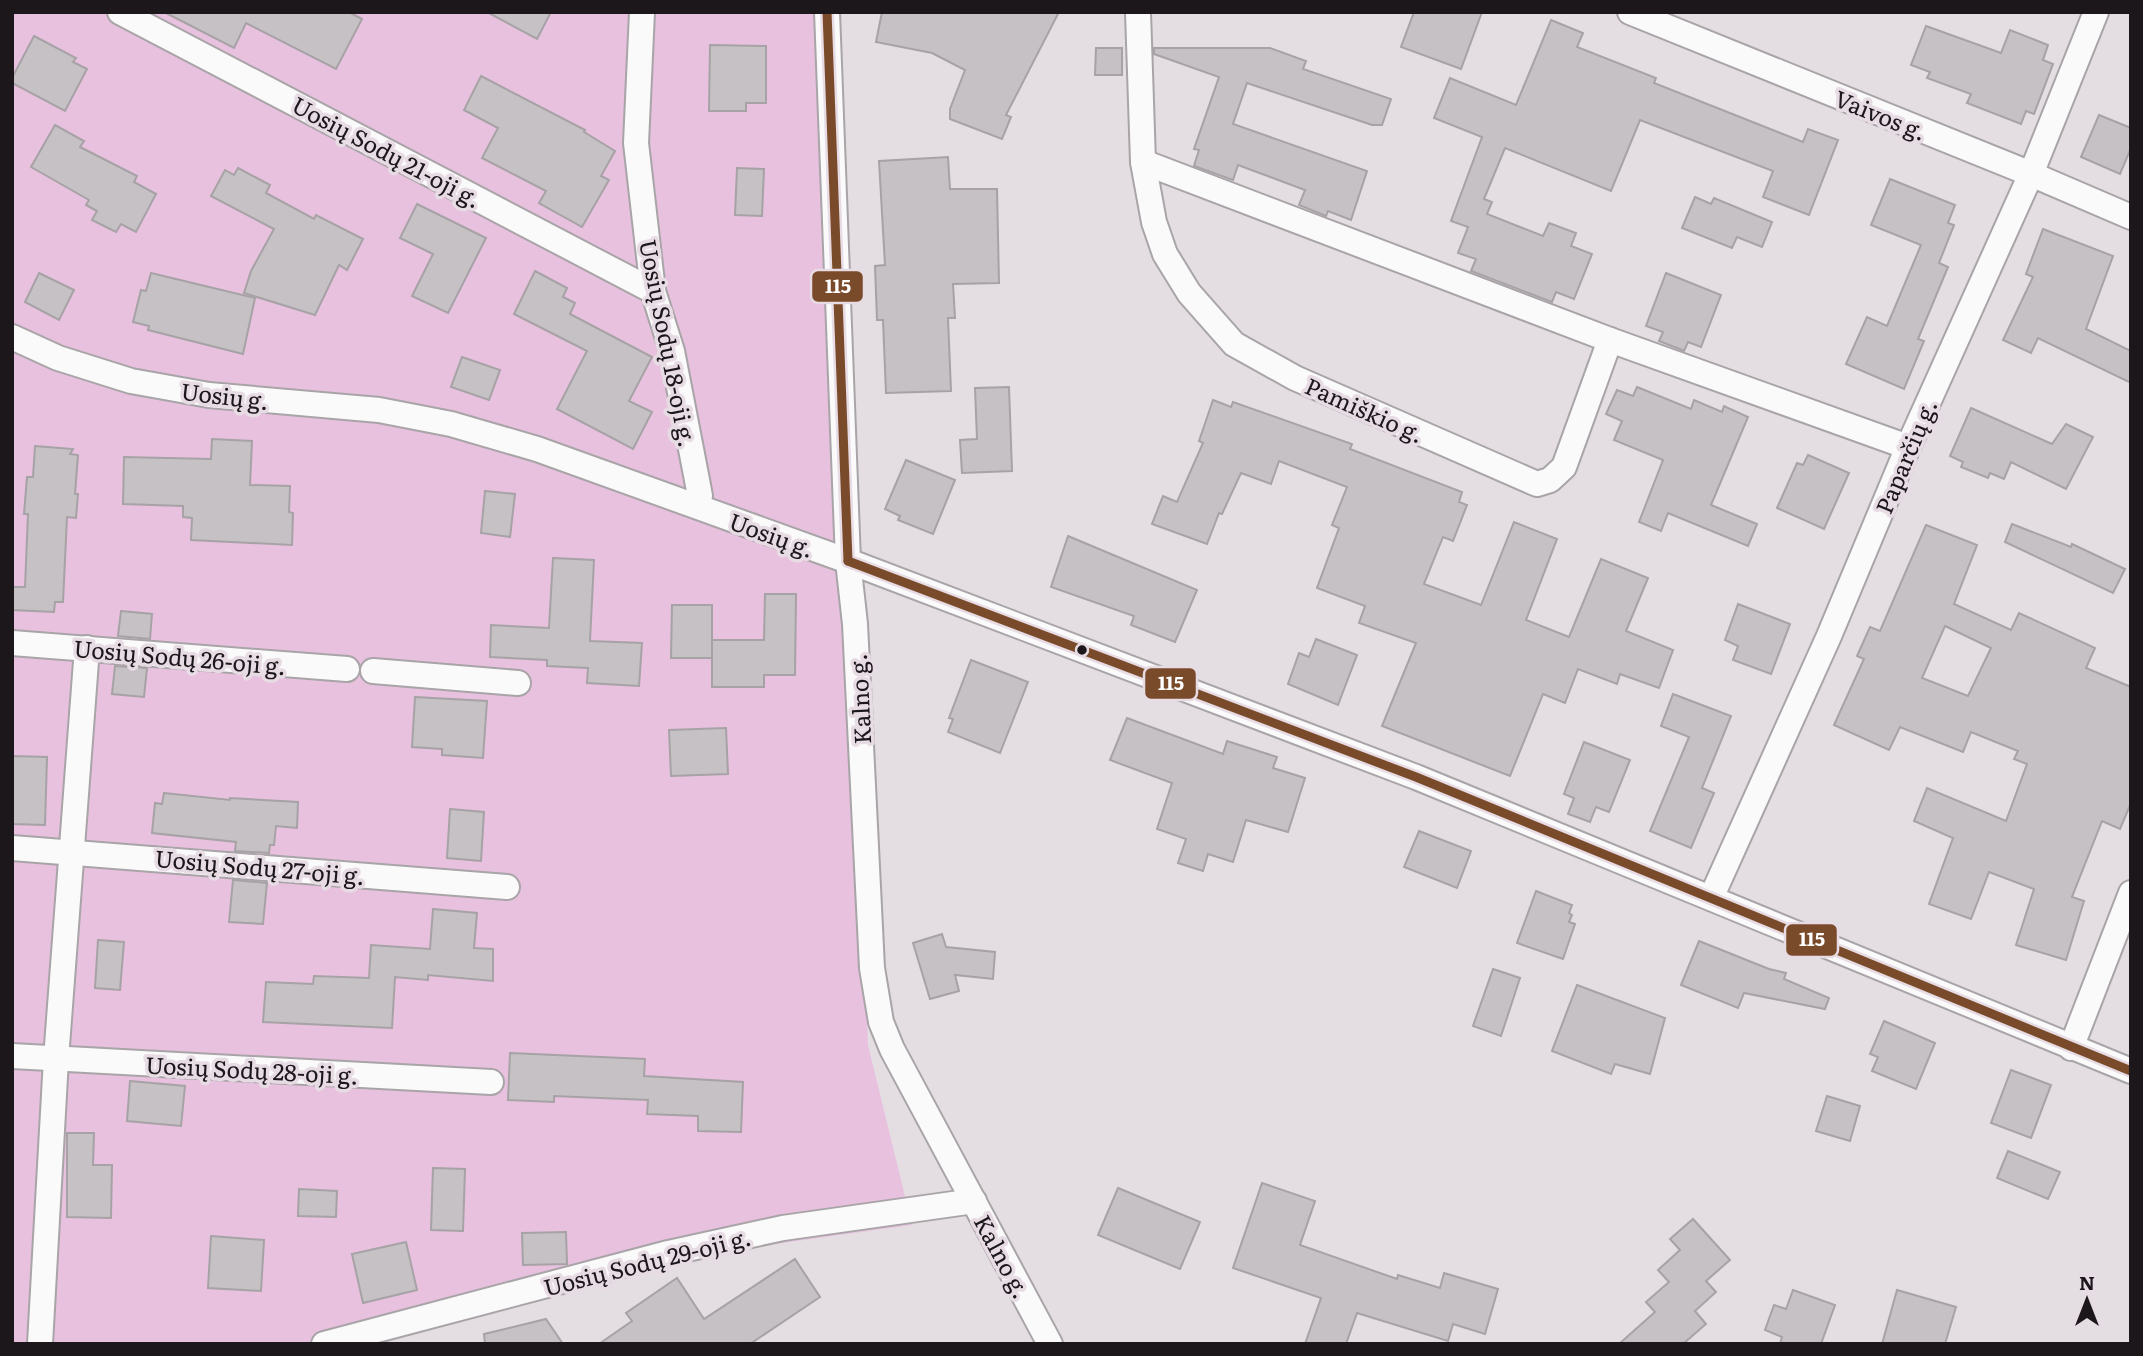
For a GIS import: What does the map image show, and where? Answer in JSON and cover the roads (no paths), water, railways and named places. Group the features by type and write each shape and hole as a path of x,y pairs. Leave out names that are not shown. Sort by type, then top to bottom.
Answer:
{"street":[{"name":"Uosių Sodų 21-oji g.","path":"120,12 653,290"},
{"name":"Uosių Sodų 18-oji g.","path":"642,12 636,143 653,290 672,351 700,496 696,505"},
{"name":"Kalno g.","path":"827,12 848,561 855,624 872,968 881,1022 892,1049 1050,1344"},
{"name":"Pamiškio g.","path":"1138,12 1143,162 1154,222 1164,254 1189,293 1234,344 1295,378 1537,484 1550,480 1564,467 1610,340"},
{"name":"Vaivos g.","path":"1630,12 2131,217"},
{"name":"Paparčių g.","path":"1711,898 1829,636 1908,447 2031,174 2096,12"},
{"path":"1143,162 1610,340 1908,447"},
{"name":"Uosių g.","path":"12,337 58,358 131,381 208,395 379,410 450,424 537,449 848,561 1416,776 2131,1071"},
{"name":"Uosių Sodų 26-oji g.","path":"12,643 347,669"},
{"path":"40,1344 56,1059 87,648"},
{"path":"373,671 519,683"},
{"name":"Uosių Sodų 27-oji g.","path":"12,848 507,887"},
{"path":"2071,1048 2131,893"},
{"name":"Uosių Sodų 28-oji g.","path":"12,1056 491,1082"},
{"name":"Uosių Sodų 29-oji g.","path":"324,1344 664,1254 770,1231 974,1200"}]}
